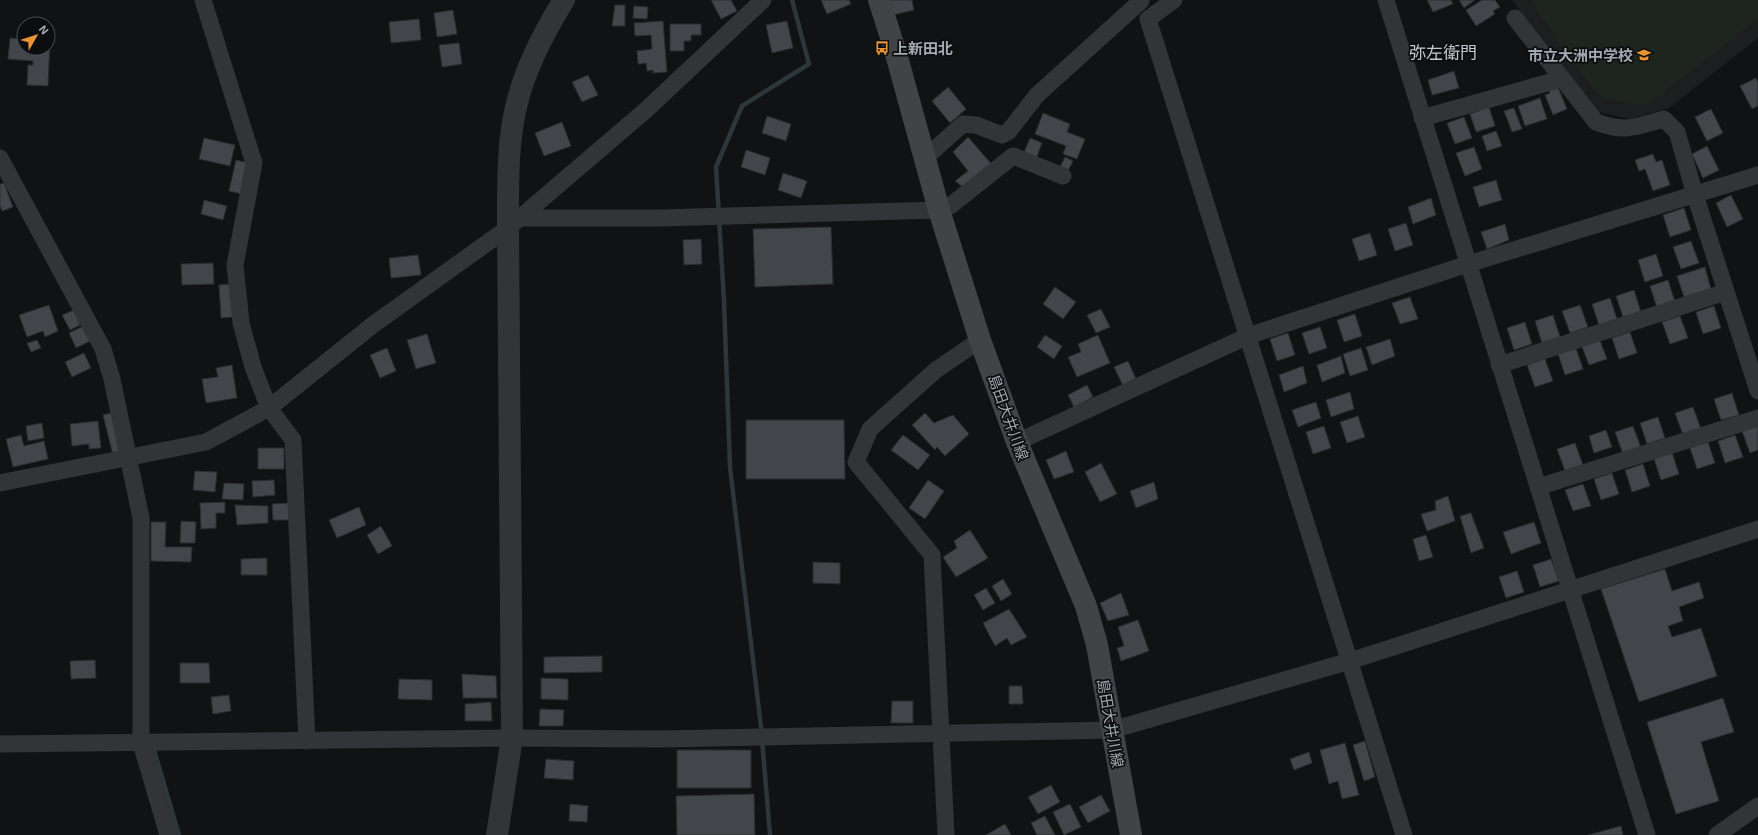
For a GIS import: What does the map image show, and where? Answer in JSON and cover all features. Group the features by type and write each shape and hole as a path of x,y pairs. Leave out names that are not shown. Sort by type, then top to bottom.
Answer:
{"main road":[{"name":"島田大井川線","path":"879,0 895,50 939,210 980,340 1017,442 1086,606 1097,645 1131,835"}],"street":[{"path":"203,0 254,163 235,265 241,323 253,367 269,408 293,440 307,741"},
{"path":"497,835 512,738 514,223 511,149 517,104 527,71 550,21 564,0"},
{"path":"0,483 206,442 269,408 374,324 514,223 646,110 763,0"},
{"path":"1148,19 1174,0"},
{"path":"1386,0 1647,835"},
{"path":"925,158 963,124 976,125 1002,135 1009,131 1037,95 1141,1 1248,336 1404,835"},
{"path":"1515,18 1596,122 1613,128 1630,129 1664,119 1677,132 1758,391"},
{"path":"1422,118 1561,79"},
{"path":"514,223 939,210 950,206 1013,156 1063,176"},
{"path":"0,158 103,349 112,379 140,518 141,743 168,835"},
{"path":"1017,442 1248,336 1468,264 1758,176"},
{"path":"1499,365 1726,292"},
{"path":"946,835 932,555 856,462 870,429 936,370 980,340"},
{"path":"1538,486 1758,418"},
{"path":"0,744 512,738 659,739 1112,730 1350,661 1571,591 1758,529"},
{"path":"1717,835 1758,806"}],"shaded area":[{"name":"市立大洲中学校","path":"1512,0 1758,0 1758,38 1669,108 1630,119 1593,111"},
{"name":"市立大洲中学校","path":"1531,0 1758,0 1758,19 1646,106 1601,97 1566,54"}],"building":[{"path":"711,0 731,0 737,11 721,19"},
{"path":"821,0 849,0 851,4 827,14"},
{"path":"890,0 912,0 914,10 893,15"},
{"path":"1427,0 1451,0 1453,4 1433,12"},
{"path":"1459,0 1475,0 1464,8"},
{"path":"1482,0 1495,0 1500,7 1493,11 1495,14 1476,26 1466,10"},
{"path":"615,5 625,5 625,26 612,26"},
{"path":"634,6 648,7 647,19 633,18"},
{"path":"453,10 457,34 437,37 434,13"},
{"path":"419,19 421,40 391,43 389,22"},
{"path":"663,21 667,72 653,73 653,70 647,71 646,63 638,64 637,51 652,49 651,35 635,36 634,23"},
{"path":"787,21 793,48 772,53 766,25"},
{"path":"670,24 701,24 701,35 691,35 691,41 684,41 684,51 670,51"},
{"path":"10,38 16,39 16,56 49,56 48,86 27,85 28,65 33,65 33,61 8,59"},
{"path":"459,43 462,64 442,67 439,45"},
{"path":"1454,71 1459,88 1432,95 1428,80"},
{"path":"588,75 598,95 582,102 572,82"},
{"path":"1756,78 1758,82 1758,106 1752,109 1740,86"},
{"path":"1557,85 1567,109 1553,115 1545,95 1550,93 1548,88"},
{"path":"948,87 966,109 950,123 932,101"},
{"path":"1540,98 1547,119 1525,126 1518,106"},
{"path":"1489,107 1495,126 1476,132 1470,114"},
{"path":"1514,108 1522,129 1512,132 1504,111"},
{"path":"1711,109 1723,133 1707,141 1695,117"},
{"path":"1043,113 1070,124 1067,132 1085,139 1077,159 1063,154 1066,146 1035,134"},
{"path":"767,116 791,124 786,141 762,133"},
{"path":"1464,117 1472,138 1455,144 1447,123"},
{"path":"562,122 571,146 544,156 535,133"},
{"path":"1496,131 1502,146 1487,151 1482,136"},
{"path":"968,137 994,167 967,190 955,181 968,171 953,152"},
{"path":"204,138 235,145 230,166 199,159"},
{"path":"1030,138 1042,143 1036,159 1023,155"},
{"path":"1707,146 1719,170 1703,178 1692,154"},
{"path":"1474,147 1482,169 1465,176 1456,153"},
{"path":"746,150 770,158 765,175 741,167"},
{"path":"1653,154 1656,162 1662,160 1670,185 1653,191 1645,169 1639,171 1635,160"},
{"path":"1065,157 1073,161 1068,171 1060,167"},
{"path":"236,160 249,163 242,194 229,191"},
{"path":"783,173 807,181 801,198 778,190"},
{"path":"1496,180 1502,200 1479,207 1473,187"},
{"path":"4,183 13,207 2,211 0,206 0,184"},
{"path":"1731,195 1743,219 1727,227 1716,203"},
{"path":"1431,198 1436,215 1413,224 1408,207"},
{"path":"204,200 227,206 223,220 201,214"},
{"path":"1684,208 1691,230 1670,237 1663,215"},
{"path":"1406,223 1413,245 1395,251 1388,229"},
{"path":"1505,224 1509,240 1487,249 1481,232"},
{"path":"831,227 833,284 755,287 753,229"},
{"path":"1370,233 1377,255 1359,261 1352,239"},
{"path":"701,239 702,264 684,265 683,240"},
{"path":"1691,241 1699,263 1681,269 1673,247"},
{"path":"1656,254 1663,276 1645,282 1638,260"},
{"path":"418,255 421,275 391,278 389,258"},
{"path":"213,263 214,284 182,285 181,264"},
{"path":"1705,267 1711,289 1684,297 1677,276"},
{"path":"1668,280 1675,302 1657,308 1650,286"},
{"path":"231,284 233,317 221,318 219,285"},
{"path":"1055,287 1076,302 1063,319 1043,304"},
{"path":"1634,290 1641,312 1623,317 1616,296"},
{"path":"1410,297 1418,319 1400,324 1392,303"},
{"path":"1610,298 1617,319 1599,325 1592,304"},
{"path":"49,305 58,331 45,337 43,331 27,337 19,315"},
{"path":"1580,305 1588,327 1570,333 1562,311"},
{"path":"1714,306 1721,328 1703,334 1696,312"},
{"path":"1101,309 1110,327 1096,333 1087,315"},
{"path":"74,310 80,325 70,330 62,315"},
{"path":"1355,314 1362,336 1344,342 1337,320"},
{"path":"1553,315 1560,337 1542,343 1535,321"},
{"path":"1680,316 1688,338 1670,344 1662,322"},
{"path":"1525,322 1532,344 1514,350 1507,328"},
{"path":"83,326 90,341 76,348 69,333"},
{"path":"1320,327 1327,348 1309,354 1302,333"},
{"path":"1630,332 1637,353 1619,359 1612,338"},
{"path":"1288,333 1295,355 1277,361 1270,339"},
{"path":"427,334 436,363 416,369 407,340"},
{"path":"1045,335 1062,346 1054,359 1037,347"},
{"path":"1098,335 1110,363 1077,377 1068,357 1081,352 1078,344"},
{"path":"1599,338 1607,359 1589,365 1581,344"},
{"path":"1390,339 1395,356 1372,365 1366,347"},
{"path":"37,340 41,348 31,352 27,343"},
{"path":"387,348 396,371 380,378 370,355"},
{"path":"1361,348 1368,370 1350,376 1343,354"},
{"path":"1576,348 1583,369 1565,375 1558,354"},
{"path":"84,353 91,368 72,377 65,362"},
{"path":"1341,356 1345,373 1322,382 1317,365"},
{"path":"1545,359 1553,381 1535,387 1527,365"},
{"path":"1128,361 1136,379 1123,386 1114,367"},
{"path":"232,365 237,398 206,403 202,379 218,377 216,368"},
{"path":"1303,366 1307,383 1284,392 1279,375"},
{"path":"1087,385 1093,397 1074,407 1068,395"},
{"path":"1350,392 1354,409 1331,417 1326,400"},
{"path":"1732,393 1739,415 1721,420 1714,399"},
{"path":"1316,402 1321,418 1298,427 1292,410"},
{"path":"1693,407 1701,429 1683,435 1675,413"},
{"path":"115,412 125,453 113,455 103,415"},
{"path":"925,413 934,423 953,415 969,434 945,456 937,447 935,450 912,425"},
{"path":"1358,416 1365,437 1347,443 1340,422"},
{"path":"1658,417 1665,438 1647,444 1640,423"},
{"path":"746,420 844,420 845,479 746,479"},
{"path":"98,421 101,448 89,449 89,444 72,446 70,424"},
{"path":"42,423 44,438 28,441 26,426"},
{"path":"1324,426 1331,448 1313,454 1306,432"},
{"path":"1633,426 1641,448 1623,454 1615,432"},
{"path":"1758,426 1758,450 1750,453 1742,431"},
{"path":"1606,430 1612,447 1594,453 1589,436"},
{"path":"21,435 24,446 44,441 48,459 13,467 6,439"},
{"path":"903,435 930,455 918,470 891,450"},
{"path":"1735,435 1743,457 1725,463 1718,441"},
{"path":"1708,442 1715,463 1697,469 1690,448"},
{"path":"1575,443 1583,465 1565,471 1557,449"},
{"path":"258,448 284,448 284,469 258,469"},
{"path":"1066,451 1074,472 1054,479 1046,460"},
{"path":"1672,452 1679,474 1661,480 1654,459"},
{"path":"1101,463 1117,494 1100,502 1085,472"},
{"path":"1643,464 1650,486 1632,492 1625,470"},
{"path":"195,471 217,472 215,492 193,490"},
{"path":"1612,473 1619,494 1601,500 1594,479"},
{"path":"274,480 275,495 253,497 252,481"},
{"path":"928,480 944,491 925,519 909,508"},
{"path":"1154,482 1158,499 1136,508 1130,491"},
{"path":"224,483 244,484 243,500 222,499"},
{"path":"1583,484 1591,506 1573,511 1565,490"},
{"path":"1448,496 1455,521 1427,531 1421,514 1436,510 1435,501"},
{"path":"225,502 225,513 216,513 216,528 201,529 200,503"},
{"path":"289,503 290,520 273,520 272,504"},
{"path":"235,505 268,506 268,523 237,525"},
{"path":"359,507 366,525 337,538 329,520"},
{"path":"1471,513 1484,548 1471,553 1460,516"},
{"path":"181,521 196,522 195,543 180,543"},
{"path":"151,522 166,522 165,547 192,547 191,562 151,561"},
{"path":"1534,522 1541,543 1511,554 1503,532"},
{"path":"381,526 392,546 378,554 367,535"},
{"path":"970,530 988,558 956,577 943,557 957,548 954,541"},
{"path":"1426,535 1433,557 1419,561 1413,539"},
{"path":"267,558 267,575 241,575 241,559"},
{"path":"1551,559 1559,581 1540,587 1533,565"},
{"path":"813,562 840,563 840,584 813,583"},
{"path":"1665,569 1672,591 1699,582 1704,598 1679,607 1683,621 1668,626 1672,637 1701,628 1717,676 1639,702 1601,589"},
{"path":"1517,571 1524,592 1506,598 1499,577"},
{"path":"1003,579 1012,594 1001,601 992,586"},
{"path":"986,588 995,603 983,610 974,595"},
{"path":"1121,593 1129,615 1108,621 1100,603"},
{"path":"1009,609 1027,637 1011,645 1007,638 995,646 983,623"},
{"path":"1138,620 1149,651 1121,661 1117,648 1124,646 1118,627"},
{"path":"602,656 602,672 544,673 544,657"},
{"path":"95,660 96,678 71,679 70,661"},
{"path":"180,663 209,663 210,683 180,683"},
{"path":"462,674 496,676 497,698 463,698"},
{"path":"541,678 568,679 568,700 541,699"},
{"path":"399,679 432,680 432,700 398,699"},
{"path":"1009,686 1022,686 1023,704 1009,704"},
{"path":"229,695 231,711 213,714 211,697"},
{"path":"1723,698 1734,732 1701,742 1719,801 1676,814 1647,722"},
{"path":"892,701 913,701 913,723 891,723"},
{"path":"491,702 492,721 465,721 465,704"},
{"path":"540,709 564,710 563,726 539,726"},
{"path":"1365,741 1375,777 1364,781 1353,745"},
{"path":"1345,743 1359,795 1342,799 1338,781 1329,784 1320,750"},
{"path":"677,750 751,750 751,788 677,788"},
{"path":"1309,752 1312,763 1294,770 1290,759"},
{"path":"546,759 574,761 573,780 544,778"},
{"path":"1051,785 1060,802 1038,814 1028,797"},
{"path":"754,794 755,835 677,835 676,796"},
{"path":"1101,795 1110,811 1088,823 1079,807"},
{"path":"570,804 588,806 587,822 569,821"},
{"path":"1070,804 1081,827 1064,835 1053,812"},
{"path":"1045,816 1055,835 1037,835 1031,823"},
{"path":"1005,824 1011,835 986,835"},
{"path":"1621,826 1623,835 1588,835"}],"waterway":[{"path":"770,835 761,727 730,467 724,301 716,167 742,106 809,64 792,0"},
{"path":"154,750 179,835"}],"place":[{"name":"上新田北","path":"882,48"},
{"name":"市立大洲中学校","path":"1644,55"}],"district":[{"name":"弥左衛門","path":"1443,52"}]}
